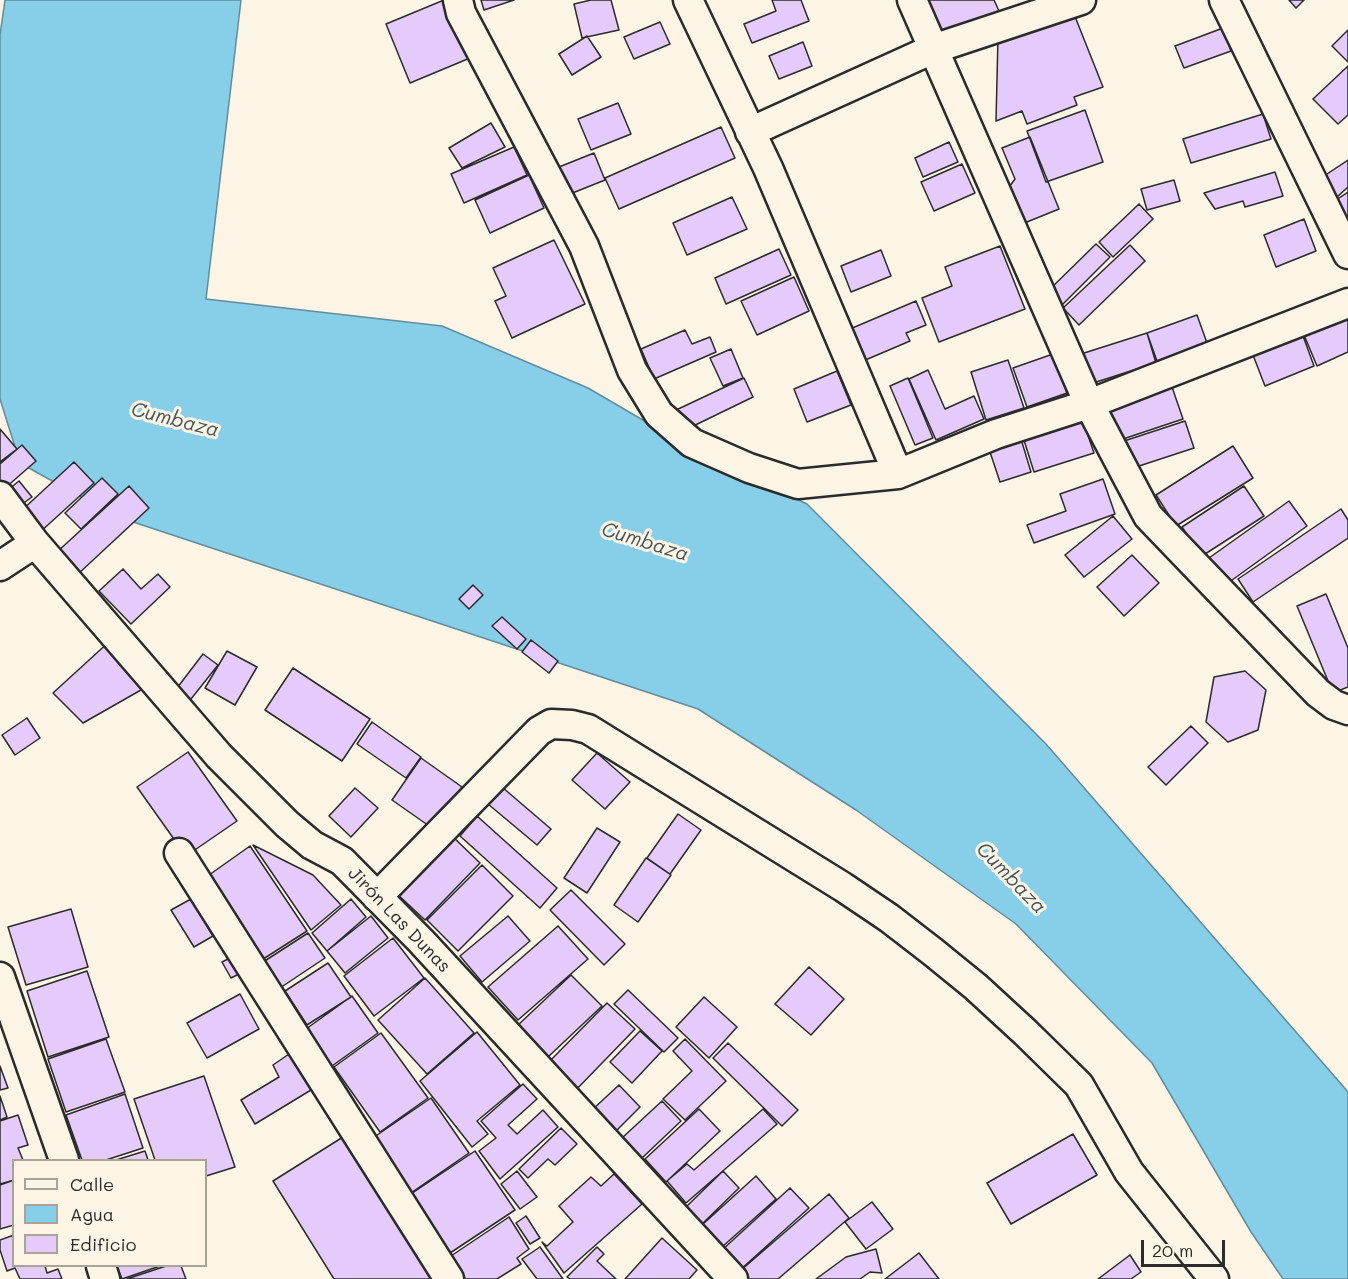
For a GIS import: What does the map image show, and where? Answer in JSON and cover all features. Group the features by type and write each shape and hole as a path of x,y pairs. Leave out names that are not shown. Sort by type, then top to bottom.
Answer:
{"street":[{"path":"458,0 461,13 584,246 632,370 659,414 692,443 749,468 798,484 898,474 996,434 1089,404 1348,303"},
{"path":"688,0 768,168 898,474"},
{"path":"912,0 1089,404 1148,516 1318,693 1334,705 1348,710"},
{"path":"750,132 933,49 1081,0"},
{"path":"1224,0 1348,254"},
{"name":"Jirón Las Dunas","path":"0,496 35,543 219,756 287,824 312,845 342,861 421,941 733,1279"},
{"path":"0,566 35,543"},
{"path":"377,897 539,731 551,724 572,725 588,729 843,887 933,951 976,987 1079,1085 1130,1172 1214,1279"},
{"path":"179,853 449,1279"},
{"path":"0,977 63,1159"}],"water":[{"name":"Cumbaza","path":"5,0 241,0 206,299 442,326 588,388 696,451 807,504 1046,744 1348,1092 1348,1279 1283,1279 1251,1232 1152,1063 1016,924 856,810 698,709 115,516 20,463 0,399 0,35"}],"building":[{"path":"446,0 470,58 410,83 386,24"},
{"path":"481,0 514,0 484,10"},
{"path":"591,0 611,0 619,30 582,38 574,4"},
{"path":"772,0 801,0 809,21 752,43 744,24 776,11"},
{"path":"924,0 994,0 999,11 940,36"},
{"path":"1289,0 1304,0 1296,8"},
{"path":"1072,9 1103,87 1074,97 1077,105 1027,124 1022,111 996,121 998,37"},
{"path":"660,22 670,44 634,59 624,37"},
{"path":"1223,28 1231,51 1184,68 1175,46"},
{"path":"1348,30 1348,62 1332,46"},
{"path":"587,36 601,57 572,75 559,54"},
{"path":"803,42 812,66 779,79 769,56"},
{"path":"1348,66 1348,115 1338,124 1313,99"},
{"path":"618,103 631,134 591,150 578,119"},
{"path":"1085,110 1103,162 1046,182 1027,131"},
{"path":"1263,114 1271,139 1191,163 1183,139"},
{"path":"491,123 505,147 462,168 449,148"},
{"path":"721,127 735,158 619,209 605,178"},
{"path":"1030,137 1059,209 1017,226 1004,194 1015,179 1002,148"},
{"path":"949,142 958,162 923,177 915,158"},
{"path":"514,147 527,175 464,203 451,174"},
{"path":"594,153 605,180 570,194 559,167"},
{"path":"1348,160 1348,192 1336,200 1321,178"},
{"path":"962,164 975,193 934,211 921,182"},
{"path":"1275,172 1283,196 1245,207 1243,201 1215,209 1204,193"},
{"path":"529,175 544,208 490,233 475,200"},
{"path":"1174,180 1180,201 1147,210 1141,189"},
{"path":"1348,187 1348,230 1326,207"},
{"path":"732,197 747,229 687,255 673,223"},
{"path":"1139,204 1153,219 1113,257 1099,242"},
{"path":"1304,219 1316,251 1276,267 1264,235"},
{"path":"554,240 585,304 512,338 495,301 506,296 493,268"},
{"path":"1096,244 1110,257 1061,306 1047,292"},
{"path":"1130,245 1145,261 1079,325 1063,308"},
{"path":"1000,246 1025,309 939,342 922,298 952,286 945,267"},
{"path":"779,249 791,275 726,304 715,278"},
{"path":"881,250 891,276 851,292 841,266"},
{"path":"794,277 809,311 757,335 741,301"},
{"path":"916,301 926,325 906,333 910,341 863,361 850,329"},
{"path":"1197,315 1207,343 1157,361 1147,333"},
{"path":"1348,316 1348,352 1317,366 1304,335"},
{"path":"685,330 692,344 710,337 716,352 654,379 641,349"},
{"path":"1147,333 1156,363 1090,384 1081,354"},
{"path":"1303,336 1314,366 1265,386 1253,355"},
{"path":"731,349 743,378 723,386 710,358"},
{"path":"1053,354 1067,393 1027,407 1013,368"},
{"path":"1008,360 1024,408 986,420 971,372"},
{"path":"928,370 945,409 974,396 984,419 936,440 909,379"},
{"path":"837,371 851,405 807,422 794,389"},
{"path":"744,378 753,397 683,431 674,411"},
{"path":"908,378 933,438 915,445 890,386"},
{"path":"1172,387 1183,419 1114,442 1103,410"},
{"path":"1082,418 1094,453 1034,472 1023,437"},
{"path":"1185,421 1194,448 1133,468 1124,441"},
{"path":"0,429 17,449 0,462"},
{"path":"1021,439 1031,472 1000,482 989,449"},
{"path":"22,445 36,461 4,489 0,485 0,464"},
{"path":"1233,446 1253,478 1176,526 1156,495"},
{"path":"74,462 94,483 39,533 20,512"},
{"path":"102,478 118,494 81,529 65,513"},
{"path":"1103,479 1115,514 1034,543 1027,525 1066,511 1060,494"},
{"path":"19,481 32,497 21,505 9,489"},
{"path":"129,486 149,508 77,575 57,552"},
{"path":"1244,486 1264,516 1202,556 1182,527"},
{"path":"1289,501 1307,526 1228,583 1209,558"},
{"path":"1341,509 1348,520 1348,538 1253,602 1238,579"},
{"path":"1113,516 1132,539 1084,577 1065,555"},
{"path":"1132,555 1159,583 1124,616 1097,587"},
{"path":"123,569 141,589 158,574 170,587 131,624 99,591"},
{"path":"473,585 483,595 469,609 459,599"},
{"path":"1326,594 1348,648 1348,687 1333,693 1297,606"},
{"path":"502,617 526,639 517,649 492,626"},
{"path":"111,640 148,686 83,723 53,693"},
{"path":"531,640 558,661 549,673 522,652"},
{"path":"227,651 257,667 235,705 205,688"},
{"path":"203,654 218,665 191,699 177,688"},
{"path":"293,668 370,719 342,761 265,710"},
{"path":"1245,671 1266,690 1258,730 1228,742 1206,722 1214,677"},
{"path":"27,718 40,738 15,755 2,735"},
{"path":"372,722 421,757 406,778 357,744"},
{"path":"1191,726 1208,743 1166,785 1148,767"},
{"path":"188,752 237,821 186,856 137,787"},
{"path":"597,753 630,782 605,809 572,780"},
{"path":"421,758 462,787 432,828 392,800"},
{"path":"502,787 551,829 537,845 488,804"},
{"path":"355,788 378,808 351,837 329,816"},
{"path":"678,814 701,830 670,874 647,858"},
{"path":"477,816 557,888 540,908 460,836"},
{"path":"597,828 620,842 587,893 564,878"},
{"path":"451,835 480,863 425,920 395,892"},
{"path":"253,845 313,875 341,905 311,930"},
{"path":"250,846 307,931 257,963 202,880"},
{"path":"646,858 671,875 638,922 614,905"},
{"path":"482,865 513,896 458,951 427,920"},
{"path":"571,890 625,944 604,965 550,910"},
{"path":"191,899 213,936 194,947 171,910"},
{"path":"351,899 366,917 327,951 312,933"},
{"path":"71,909 88,967 26,985 8,927"},
{"path":"371,916 388,938 345,973 327,951"},
{"path":"508,916 530,941 482,982 460,956"},
{"path":"558,926 588,959 518,1020 488,987"},
{"path":"308,933 325,958 277,990 260,964"},
{"path":"393,938 424,978 374,1016 344,976"},
{"path":"230,958 239,974 231,978 222,962"},
{"path":"328,963 351,997 307,1025 285,991"},
{"path":"809,967 844,999 811,1035 775,1004"},
{"path":"87,971 109,1037 48,1057 27,991"},
{"path":"571,975 602,1006 548,1057 517,1026"},
{"path":"425,978 474,1033 427,1074 378,1020"},
{"path":"628,990 678,1038 664,1052 614,1004"},
{"path":"240,994 259,1029 207,1058 187,1023"},
{"path":"352,996 378,1033 332,1066 306,1029"},
{"path":"704,997 737,1027 709,1058 676,1027"},
{"path":"607,1003 635,1029 572,1094 544,1067"},
{"path":"640,1031 662,1051 632,1083 610,1062"},
{"path":"477,1032 520,1085 477,1121 488,1134 472,1147 420,1081"},
{"path":"381,1033 428,1098 380,1132 334,1067"},
{"path":"106,1039 125,1092 66,1112 48,1059"},
{"path":"685,1039 726,1081 685,1120 663,1099 692,1071 673,1051"},
{"path":"728,1043 798,1110 782,1126 713,1058"},
{"path":"289,1054 311,1090 255,1124 241,1100 279,1077 273,1065"},
{"path":"0,1066 8,1088 0,1090"},
{"path":"204,1076 235,1167 207,1176 207,1159 155,1159 134,1099"},
{"path":"523,1084 537,1099 508,1125 517,1134 543,1110 558,1127 500,1179 479,1151 496,1138 481,1121"},
{"path":"619,1085 640,1107 614,1133 592,1110"},
{"path":"125,1094 143,1148 109,1159 82,1159 66,1115"},
{"path":"0,1096 7,1117 0,1120"},
{"path":"431,1098 469,1153 405,1197 367,1142"},
{"path":"662,1101 681,1121 641,1159 622,1138"},
{"path":"699,1109 720,1131 666,1182 645,1159"},
{"path":"763,1109 777,1124 686,1203 667,1181 687,1164 694,1170"},
{"path":"18,1115 28,1145 18,1148 23,1159 12,1159 12,1181 0,1184 0,1121"},
{"path":"561,1128 577,1144 555,1165 548,1159 528,1178 519,1169"},
{"path":"1073,1134 1097,1175 1011,1224 987,1183"},
{"path":"343,1137 432,1279 334,1279 273,1181"},
{"path":"145,1151 148,1159 119,1159"},
{"path":"475,1151 515,1210 441,1259 402,1200"},
{"path":"517,1171 537,1197 520,1209 501,1184"},
{"path":"723,1171 739,1188 702,1224 686,1207"},
{"path":"614,1174 642,1204 564,1273 542,1242 547,1246 573,1222 559,1206 591,1177 601,1186"},
{"path":"756,1176 776,1199 722,1247 702,1225"},
{"path":"12,1181 12,1226 0,1229 0,1185"},
{"path":"790,1188 809,1208 740,1270 722,1250"},
{"path":"829,1194 849,1218 778,1279 747,1279 740,1271"},
{"path":"872,1202 893,1229 866,1249 845,1222"},
{"path":"526,1216 540,1238 530,1244 516,1223"},
{"path":"509,1217 529,1249 517,1258 521,1264 497,1279 462,1279 448,1258"},
{"path":"12,1236 12,1267 45,1267 47,1273 58,1269 62,1279 20,1279 15,1268 7,1271 0,1250 0,1240"},
{"path":"662,1238 697,1270 689,1279 625,1279"},
{"path":"540,1247 563,1279 537,1279 522,1259"},
{"path":"597,1247 604,1254 597,1261 616,1279 570,1279 567,1277"},
{"path":"876,1249 882,1273 870,1272 860,1279 816,1279 846,1257"},
{"path":"919,1253 939,1279 885,1279"},
{"path":"1130,1255 1141,1272 1131,1279 1098,1279"},
{"path":"117,1267 157,1267 122,1279"},
{"path":"163,1267 181,1267 186,1279 127,1279"}]}
